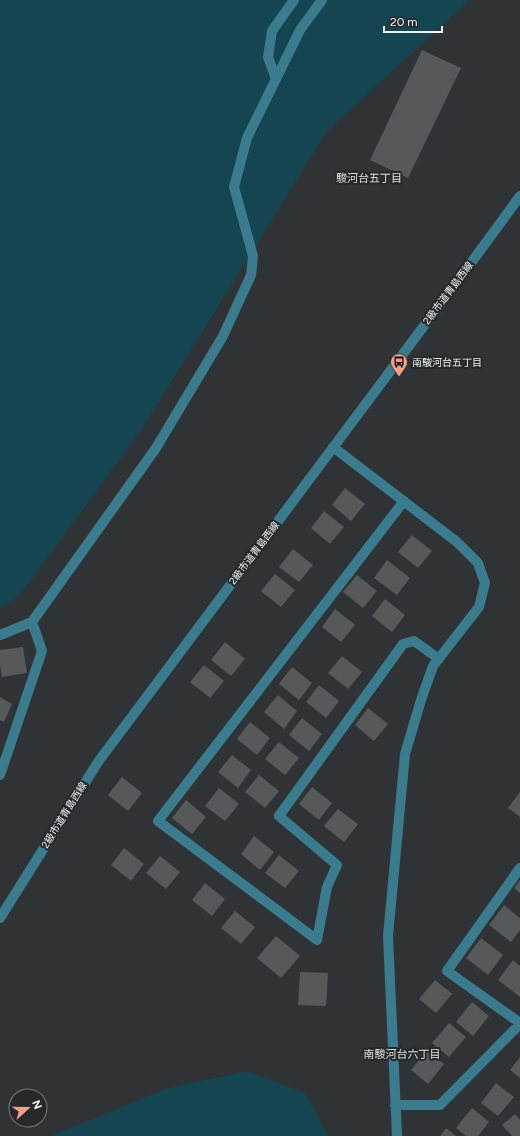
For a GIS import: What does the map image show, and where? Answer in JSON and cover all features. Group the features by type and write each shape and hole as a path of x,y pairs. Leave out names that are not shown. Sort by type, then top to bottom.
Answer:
{"street":[{"path":"276,79 268,57 272,31 294,0"},
{"path":"0,635 32,622 156,448 223,336 251,275 253,256 234,187 247,138 300,30 322,0"},
{"name":"2級市道青島西線","path":"0,918 98,762 520,196"},
{"path":"333,446 457,542 478,563 485,583 478,607 433,666 405,754 388,936 397,1136"},
{"path":"404,501 158,821 317,940 327,887 337,865 278,816 403,644 414,641 438,659"},
{"path":"0,775 42,651 32,622"},
{"path":"395,1105 440,1105 520,1024 447,971 520,868"}],"shaded area":[{"path":"0,0 470,0 327,131 142,429 21,594 0,608"},
{"path":"247,1071 305,1093 328,1136 51,1136 168,1088"}],"building":[{"path":"422,50 461,68 408,178 370,160"},
{"path":"345,488 365,504 351,521 332,505"},
{"path":"324,511 344,527 330,544 311,528"},
{"path":"412,535 432,551 418,568 398,552"},
{"path":"293,549 313,565 299,582 279,567"},
{"path":"387,560 410,578 397,595 374,578"},
{"path":"275,574 295,590 281,607 261,591"},
{"path":"357,575 377,591 363,608 343,592"},
{"path":"385,599 405,615 392,632 372,616"},
{"path":"335,609 355,625 341,642 322,627"},
{"path":"225,642 245,659 231,676 211,660"},
{"path":"23,647 27,673 2,677 0,650"},
{"path":"342,656 362,672 348,689 328,673"},
{"path":"204,665 224,681 210,698 190,682"},
{"path":"292,667 312,683 299,700 279,684"},
{"path":"319,685 339,701 326,718 306,702"},
{"path":"278,695 297,711 284,729 264,712"},
{"path":"0,697 12,704 4,722 0,720"},
{"path":"368,708 388,724 374,741 355,725"},
{"path":"302,718 322,734 309,751 289,735"},
{"path":"250,722 270,738 257,755 237,739"},
{"path":"279,742 299,758 285,775 265,759"},
{"path":"232,755 251,770 238,788 218,772"},
{"path":"259,775 279,791 265,808 245,792"},
{"path":"122,777 142,793 128,811 108,795"},
{"path":"312,787 332,803 319,820 299,804"},
{"path":"219,788 239,804 225,821 205,806"},
{"path":"520,792 520,817 508,808"},
{"path":"186,800 206,817 192,834 172,818"},
{"path":"338,809 358,824 344,842 324,826"},
{"path":"254,836 274,852 260,870 241,854"},
{"path":"124,848 144,864 131,881 111,865"},
{"path":"279,855 299,871 285,888 265,873"},
{"path":"160,856 180,872 166,889 146,873"},
{"path":"520,880 520,893 514,888"},
{"path":"205,883 225,899 212,916 192,900"},
{"path":"504,905 520,918 520,930 511,942 489,925"},
{"path":"235,911 255,927 241,944 221,928"},
{"path":"276,936 300,956 281,978 257,958"},
{"path":"481,938 503,955 488,975 466,958"},
{"path":"513,960 520,966 520,997 498,980"},
{"path":"300,972 328,973 326,1006 298,1005"},
{"path":"435,980 452,994 436,1013 419,999"},
{"path":"472,1002 489,1016 473,1036 456,1022"},
{"path":"449,1023 466,1037 449,1057 432,1043"},
{"path":"427,1050 444,1064 428,1084 411,1070"},
{"path":"520,1057 520,1078 510,1070"},
{"path":"496,1083 514,1097 498,1116 481,1103"},
{"path":"472,1108 489,1122 478,1136 466,1136 456,1128"},
{"path":"515,1114 520,1120 520,1136 512,1136 502,1125"},
{"path":"446,1128 456,1136 440,1136"}],"place":[{"name":"南駿河台五丁目","path":"399,377"}],"district":[{"name":"駿河台五丁目","path":"369,178"},
{"name":"南駿河台六丁目","path":"402,1054"}]}
